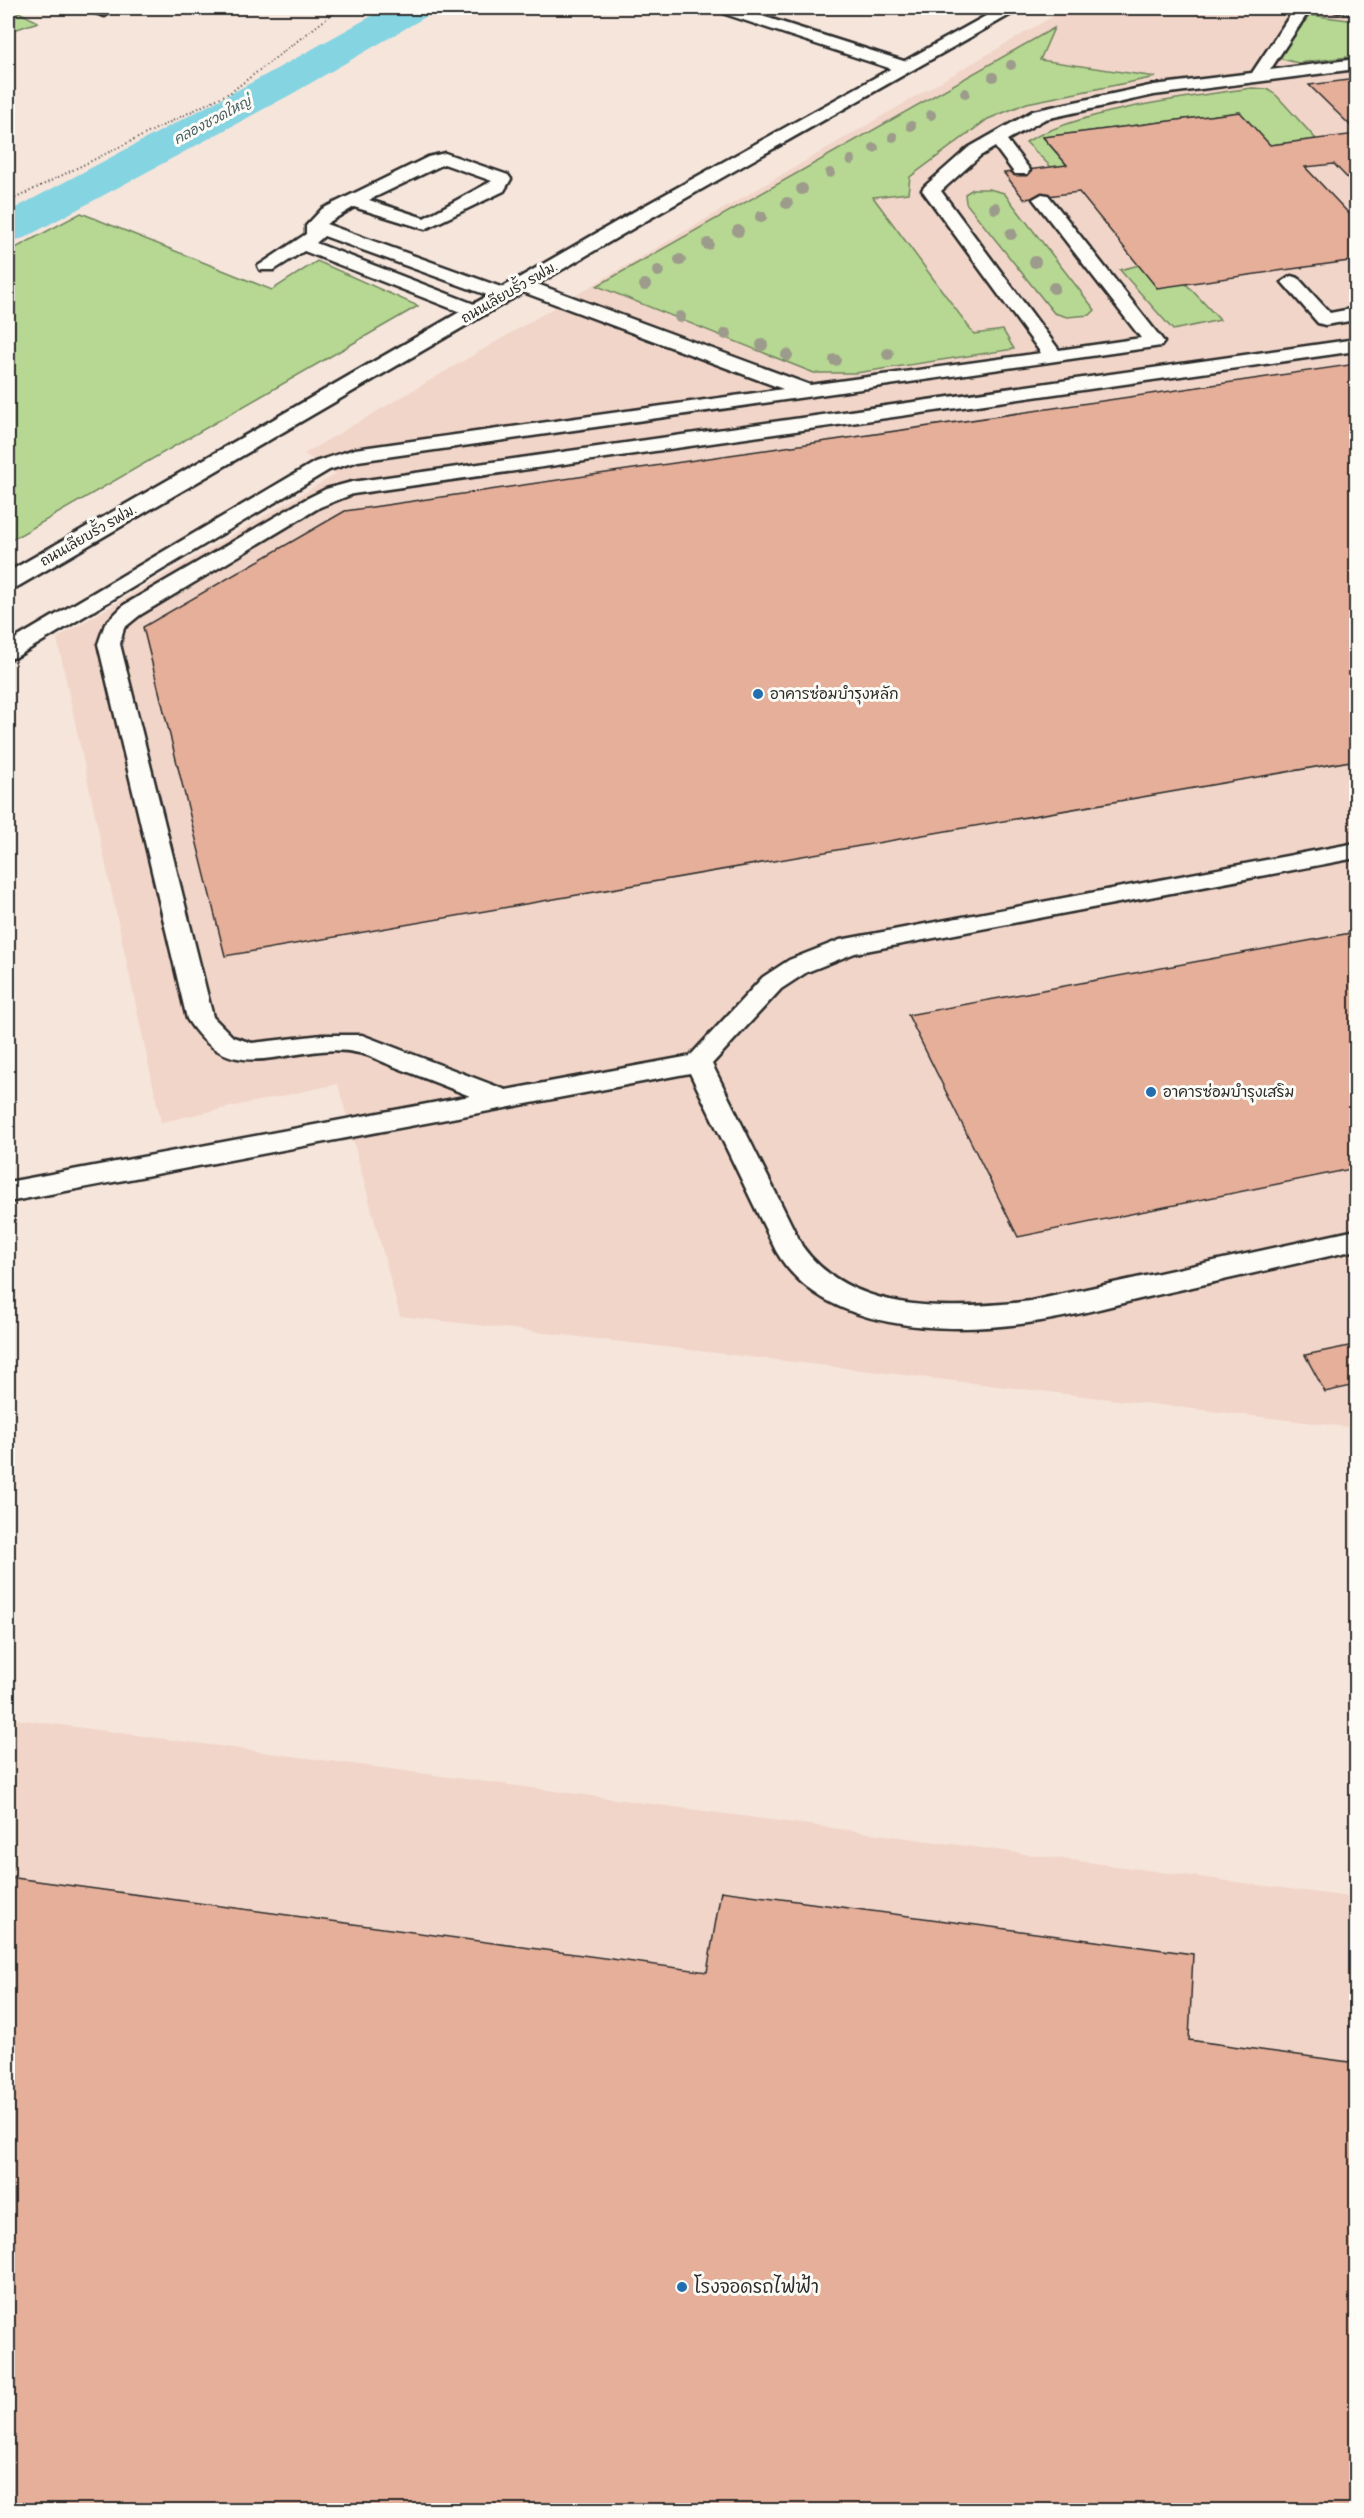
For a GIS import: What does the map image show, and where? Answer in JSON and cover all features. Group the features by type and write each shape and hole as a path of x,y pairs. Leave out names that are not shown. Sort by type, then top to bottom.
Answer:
{"street":[{"name":"ถนนเลียบรั้ว รฟม.","path":"8,582 475,311 1013,8"}],"lane":[{"path":"1257,77 1303,8"},
{"path":"1341,8 1356,10"},
{"path":"731,11 907,68"},
{"path":"1054,357 931,190 974,152 1039,116 1154,90 1356,64"},
{"path":"997,139 1021,170"},
{"path":"267,266 305,245 315,236 315,226 320,218 354,201 445,158 502,179 498,187 425,224 354,201"},
{"path":"8,652 322,466 337,460 367,453 1154,342 1042,199"},
{"path":"315,226 513,290 810,392"},
{"path":"305,245 475,311"},
{"path":"1291,282 1325,319 1356,315"},
{"path":"503,1099 362,1044 340,1042 258,1053 238,1050 220,1042 207,1031 200,1019 109,644 109,633 117,622 132,610 313,503 333,493 352,488 1356,345"},
{"path":"8,1192 698,1063 772,983 824,954 849,946 1356,850"},
{"path":"698,1063 790,1251 810,1277 844,1298 880,1308 948,1317 995,1318 1356,1240"}],"path":[{"path":"8,202 231,92 335,12 348,8"}],"shaded area":[{"path":"1067,8 1356,8 1356,1428 400,1316 338,1084 161,1122 57,638 336,474 304,454"},
{"name":"โรงจอดรถไฟฟ้า","path":"8,1718 1356,1898 1356,2510 8,2510"}],"green space":[{"path":"8,8 11,8 38,22 8,32"},
{"path":"1310,15 1356,21 1356,56 1298,63 1278,58"},
{"path":"1054,28 1040,60 1156,77 1027,103 988,119 910,177 908,193 873,197 974,334 1003,330 1014,349 856,373 814,373 597,286"},
{"path":"1252,88 1267,89 1277,96 1316,139 1270,145 1239,112 1043,137 1067,165 1051,167 1026,142 1075,121 1104,113"},
{"path":"973,189 989,189 1004,193 1095,310 1090,315 1067,317 1054,313 966,203 965,194"},
{"path":"81,213 272,290 317,261 418,306 8,542 8,252"},
{"path":"1139,265 1186,284 1220,320 1173,330 1120,270"}],"building":[{"path":"1356,79 1356,131 1309,85"},
{"path":"1240,112 1270,145 1356,134 1356,187 1334,164 1305,167 1356,221 1356,260 1157,288 1079,192 1024,199 1004,173 1067,165 1043,137"},
{"name":"อาคารซ่อมบำรุงหลัก","path":"1356,364 1356,760 225,956 143,627 345,511"},
{"name":"อาคารซ่อมบำรุงเสริม","path":"1356,932 1356,1168 1018,1237 908,1015"},
{"path":"1354,1345 1356,1385 1325,1392 1305,1355"},
{"name":"โรงจอดรถไฟฟ้า","path":"8,1877 707,1972 721,1891 1193,1954 1189,2040 1356,2063 1356,2510 8,2510"}],"waterway":[{"name":"คลองชวดใหญ่","path":"8,229 276,86 413,8"}],"place":[{"name":"อาคารซ่อมบำรุงหลัก","path":"758,694"},
{"name":"อาคารซ่อมบำรุงเสริม","path":"1151,1092"},
{"name":"โรงจอดรถไฟฟ้า","path":"682,2287"}]}
